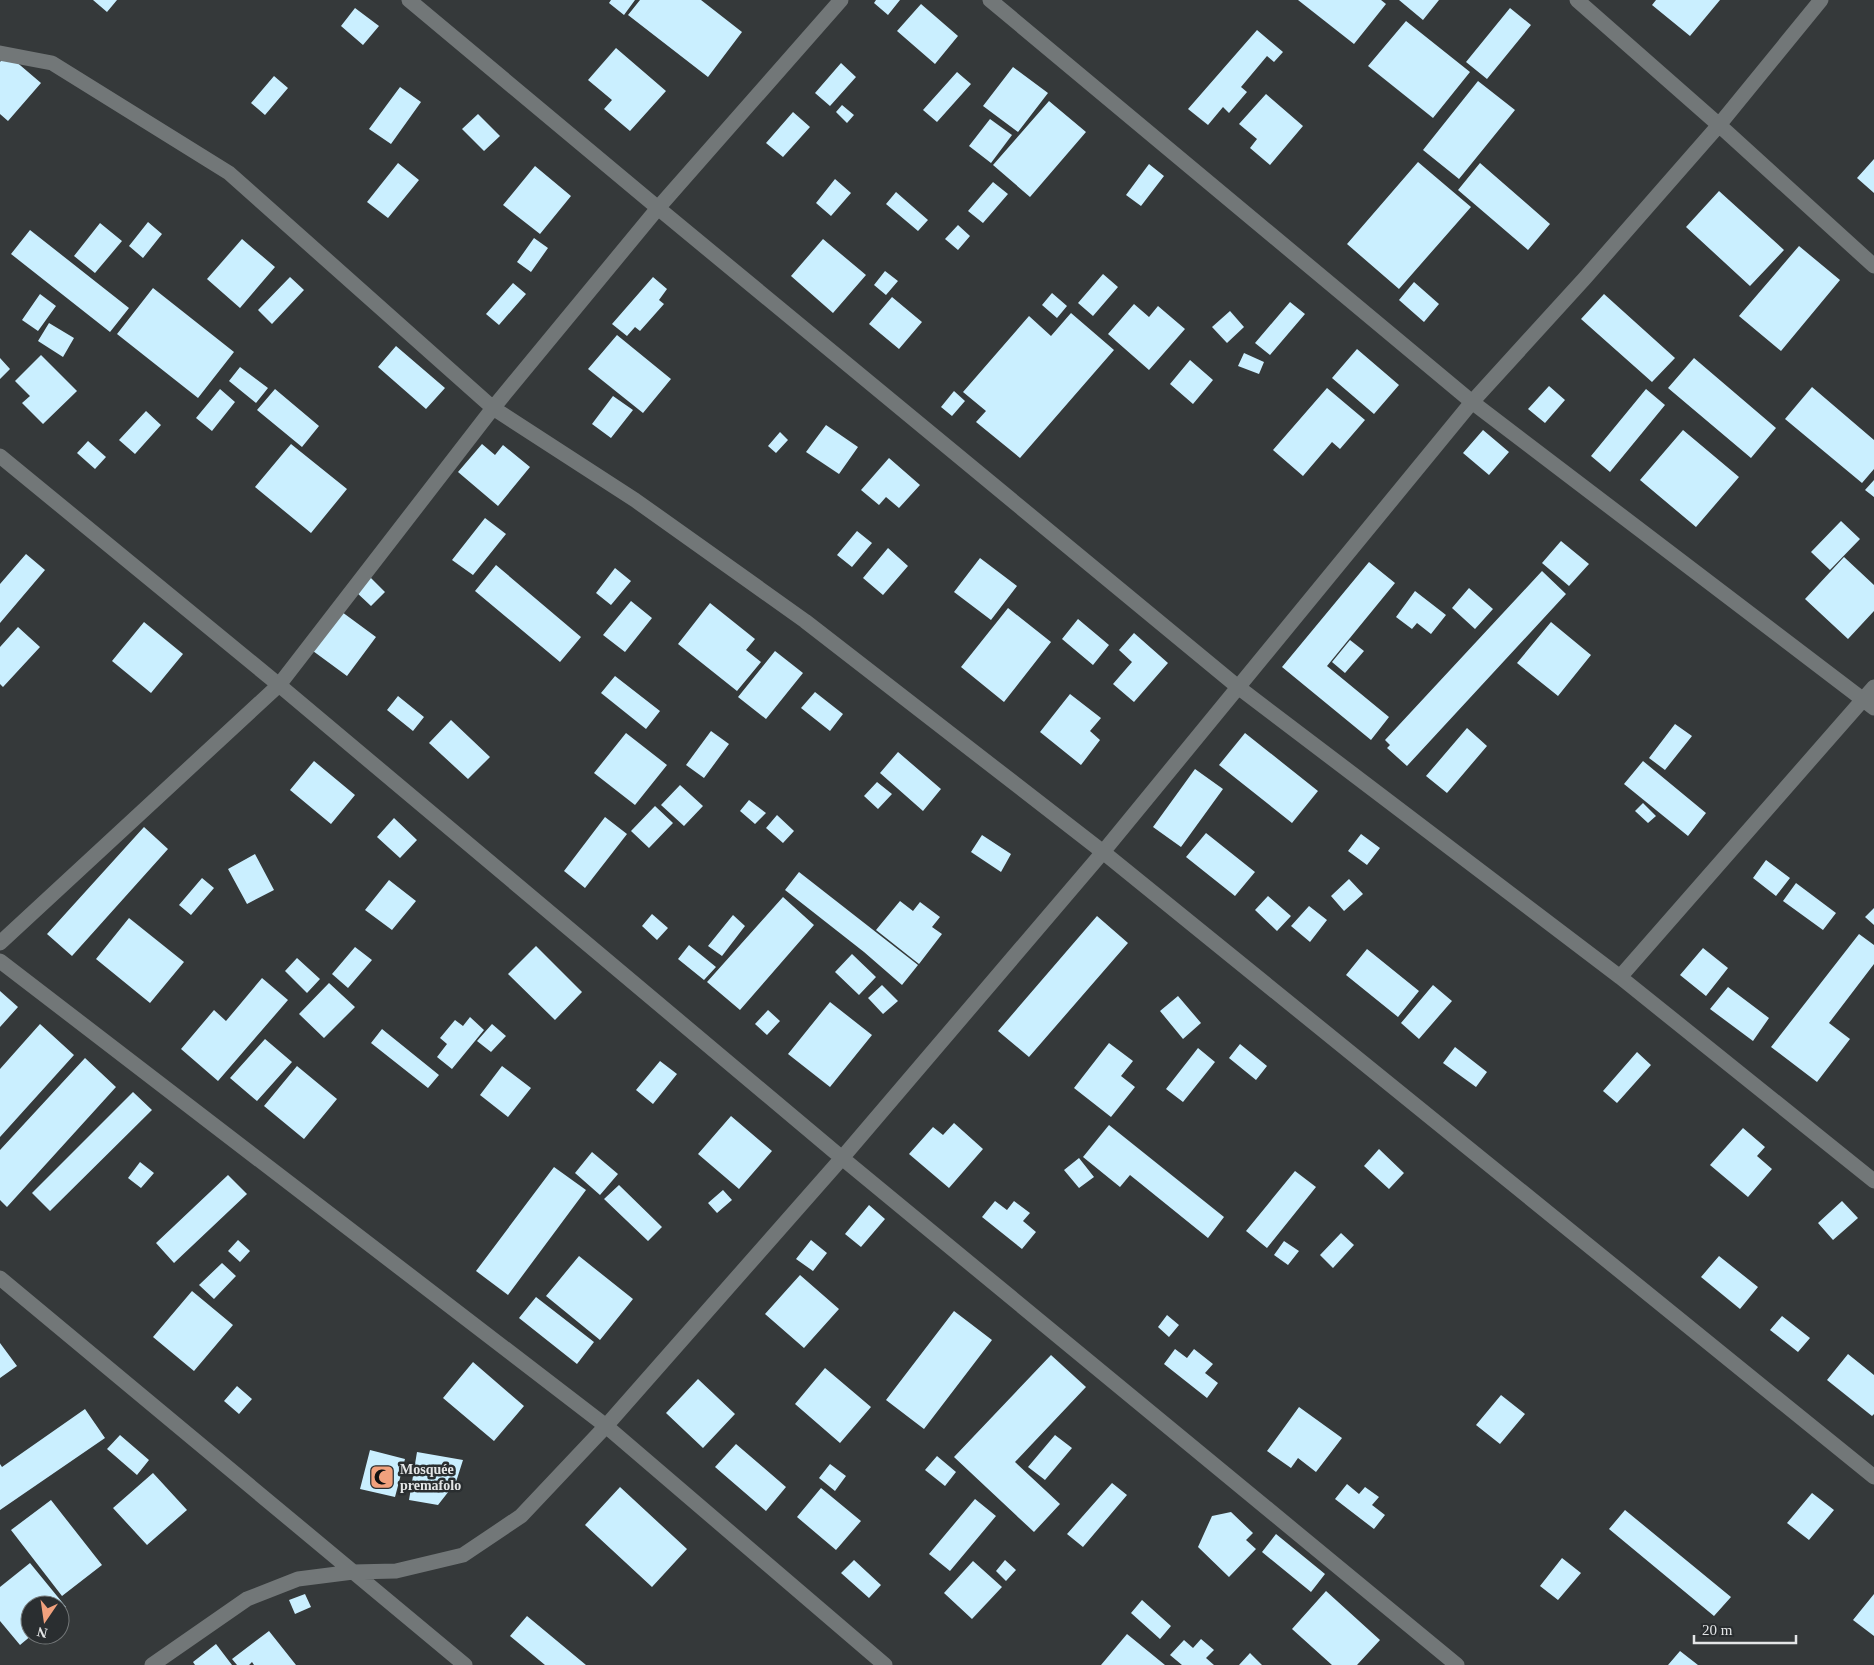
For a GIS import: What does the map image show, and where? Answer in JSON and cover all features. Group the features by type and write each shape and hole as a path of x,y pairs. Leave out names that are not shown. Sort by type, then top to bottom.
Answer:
{"street":[{"path":"409,0 1238,687 1620,977 1874,1182"},
{"path":"0,943 278,684 493,408 658,208 841,0"},
{"path":"990,0 1472,402 1869,703"},
{"path":"1577,0 1719,124 1874,266"},
{"path":"152,1665 247,1599 298,1579 353,1572 396,1570 463,1555 521,1516 606,1426 842,1158 1103,852 1472,402 1585,278 1719,124 1820,0"},
{"path":"0,53 52,63 229,173 493,408 636,500 805,621 1103,852 1874,1477"},
{"path":"0,456 278,684 842,1158 1457,1665"},
{"path":"1620,977 1869,703 1874,687"},
{"path":"0,961 606,1426 885,1665"},
{"path":"0,1278 465,1665"}],"building":[{"path":"93,0 117,0 107,12"},
{"path":"611,0 635,0 624,15 609,3"},
{"path":"640,0 701,0 742,32 708,77 628,15"},
{"path":"876,0 900,0 888,15 874,3"},
{"path":"1298,0 1381,0 1386,4 1354,44"},
{"path":"1399,0 1439,0 1423,20"},
{"path":"1656,0 1720,0 1690,36 1652,5"},
{"path":"921,4 958,36 935,64 897,31"},
{"path":"355,8 379,26 363,45 341,26"},
{"path":"1510,8 1531,25 1487,79 1466,62"},
{"path":"1406,21 1470,72 1433,118 1368,66"},
{"path":"1257,30 1283,52 1274,62 1267,56 1241,87 1247,92 1229,113 1223,107 1208,125 1188,109"},
{"path":"616,48 666,91 630,131 604,109 612,100 588,80"},
{"path":"7,54 41,83 8,121 0,114 0,62"},
{"path":"841,63 856,77 830,106 815,93"},
{"path":"1013,67 1048,93 1018,132 983,106"},
{"path":"957,72 971,84 937,122 923,110"},
{"path":"274,76 288,88 265,115 251,103"},
{"path":"1478,81 1515,110 1459,179 1423,150"},
{"path":"400,87 421,102 391,144 369,129"},
{"path":"1266,94 1303,126 1270,165 1250,148 1257,139 1239,124"},
{"path":"1049,101 1086,132 1030,197 993,165"},
{"path":"842,105 854,115 847,123 836,112"},
{"path":"793,112 810,127 783,157 766,143"},
{"path":"478,114 500,136 484,151 462,129"},
{"path":"990,119 1012,135 991,163 969,146"},
{"path":"1874,159 1874,193 1857,178"},
{"path":"1418,162 1471,207 1399,289 1347,244"},
{"path":"398,163 419,180 388,218 367,202"},
{"path":"1480,163 1550,224 1528,250 1458,190"},
{"path":"1149,164 1164,176 1141,206 1126,195"},
{"path":"535,166 571,196 540,234 503,205"},
{"path":"835,179 851,193 831,216 816,203"},
{"path":"993,182 1008,194 983,223 968,211"},
{"path":"1719,191 1784,250 1750,286 1686,227"},
{"path":"896,192 928,220 918,231 886,204"},
{"path":"148,222 162,234 143,258 129,246"},
{"path":"100,223 122,241 95,273 74,256"},
{"path":"958,225 970,236 958,250 945,239"},
{"path":"30,230 129,308 110,332 11,254"},
{"path":"534,238 548,248 531,272 517,262"},
{"path":"242,239 275,267 240,308 207,279"},
{"path":"823,239 866,275 833,313 791,276"},
{"path":"1799,246 1840,280 1781,351 1739,316"},
{"path":"885,271 898,281 886,295 874,285"},
{"path":"1103,274 1118,287 1093,316 1078,303"},
{"path":"290,277 304,290 272,324 258,310"},
{"path":"653,277 667,289 659,300 664,304 640,331 635,327 627,336 612,324"},
{"path":"1414,282 1439,304 1424,322 1399,300"},
{"path":"513,283 526,294 499,325 486,314"},
{"path":"153,288 234,352 198,398 117,334"},
{"path":"1052,293 1067,306 1057,318 1042,305"},
{"path":"40,294 56,306 38,331 22,320"},
{"path":"1604,294 1675,358 1652,382 1581,319"},
{"path":"892,297 922,322 899,349 869,324"},
{"path":"1290,302 1305,314 1270,355 1255,343"},
{"path":"1134,304 1149,317 1158,306 1185,329 1149,370 1108,334"},
{"path":"1230,311 1244,327 1227,343 1212,327"},
{"path":"1071,313 1114,350 1020,458 976,422 986,411 963,392 1029,316 1051,336"},
{"path":"49,323 74,338 63,357 38,341"},
{"path":"617,335 671,379 643,413 588,369"},
{"path":"396,346 445,388 426,409 378,367"},
{"path":"1357,349 1399,385 1374,414 1332,378"},
{"path":"1244,353 1264,362 1259,374 1238,366"},
{"path":"41,355 77,391 43,424 22,403 30,396 15,381"},
{"path":"0,358 10,369 0,379"},
{"path":"1694,358 1776,428 1751,458 1668,388"},
{"path":"1190,360 1213,380 1193,404 1170,384"},
{"path":"240,367 268,388 256,403 229,381"},
{"path":"1549,386 1565,400 1545,423 1528,409"},
{"path":"1812,387 1874,440 1874,469 1862,483 1785,419"},
{"path":"1327,388 1365,420 1340,449 1332,442 1303,476 1273,450"},
{"path":"220,389 235,402 212,431 196,418"},
{"path":"275,389 319,426 302,447 257,410"},
{"path":"1646,389 1665,405 1610,472 1591,456"},
{"path":"954,391 965,401 952,416 941,407"},
{"path":"613,396 633,410 611,438 592,424"},
{"path":"146,411 161,425 135,454 119,440"},
{"path":"826,425 858,447 839,474 806,452"},
{"path":"1483,430 1509,452 1489,475 1463,453"},
{"path":"1683,430 1739,477 1696,527 1640,480"},
{"path":"780,432 788,440 776,453 768,446"},
{"path":"88,441 106,457 95,469 77,453"},
{"path":"291,444 347,489 311,533 255,487"},
{"path":"482,444 495,455 503,445 530,467 498,506 458,472"},
{"path":"889,458 920,485 899,508 886,497 879,505 861,490"},
{"path":"1874,480 1874,497 1865,490"},
{"path":"485,518 506,534 473,575 452,560"},
{"path":"1841,521 1860,539 1830,570 1811,552"},
{"path":"857,531 872,543 852,567 837,555"},
{"path":"1561,541 1589,564 1569,586 1542,563"},
{"path":"888,548 908,566 883,595 863,578"},
{"path":"26,554 45,570 0,623 0,584"},
{"path":"1844,557 1874,585 1874,611 1848,639 1805,599"},
{"path":"980,558 1017,586 991,620 954,592"},
{"path":"1369,562 1395,583 1327,666 1389,717 1371,740 1282,667"},
{"path":"496,565 581,637 560,662 475,591"},
{"path":"615,568 631,581 611,605 596,593"},
{"path":"1542,571 1566,594 1407,766 1387,748 1390,745 1385,740"},
{"path":"370,577 385,592 371,606 355,591"},
{"path":"1469,588 1493,609 1475,629 1452,608"},
{"path":"1415,591 1446,615 1431,634 1417,623 1412,629 1396,617"},
{"path":"631,601 652,618 625,652 603,635"},
{"path":"710,603 755,639 746,650 761,662 737,691 678,644"},
{"path":"1008,608 1051,642 1004,702 961,667"},
{"path":"342,612 376,637 347,676 313,651"},
{"path":"1078,619 1109,645 1093,665 1062,639"},
{"path":"144,622 183,654 151,693 112,661"},
{"path":"1551,622 1591,655 1558,696 1517,663"},
{"path":"18,627 40,647 3,687 0,684 0,647"},
{"path":"1134,633 1168,663 1134,702 1113,684 1132,662 1119,650"},
{"path":"1350,640 1364,651 1345,673 1332,662"},
{"path":"775,651 803,673 766,719 738,697"},
{"path":"615,676 660,711 646,729 601,693"},
{"path":"815,692 843,714 830,731 801,708"},
{"path":"1070,694 1101,718 1090,731 1100,740 1081,765 1040,732"},
{"path":"398,696 424,717 413,731 387,710"},
{"path":"451,720 490,757 468,779 429,743"},
{"path":"1675,724 1692,736 1665,770 1649,758"},
{"path":"1467,728 1487,746 1447,793 1426,776"},
{"path":"711,731 729,744 704,778 686,765"},
{"path":"626,733 667,765 635,805 594,773"},
{"path":"1245,733 1318,791 1292,823 1219,765"},
{"path":"898,752 941,789 923,811 880,773"},
{"path":"314,761 355,795 331,824 290,790"},
{"path":"1643,761 1706,813 1688,836 1624,784"},
{"path":"1195,769 1223,789 1181,847 1153,827"},
{"path":"877,782 892,794 878,809 864,796"},
{"path":"680,785 703,806 684,826 661,805"},
{"path":"749,800 766,813 755,824 740,811"},
{"path":"1643,803 1656,816 1648,823 1635,811"},
{"path":"655,806 673,823 649,848 631,831"},
{"path":"777,815 794,831 783,843 766,828"},
{"path":"605,817 627,834 585,888 564,871"},
{"path":"394,818 417,840 400,858 377,837"},
{"path":"144,827 168,849 72,956 47,934"},
{"path":"1206,833 1255,872 1235,896 1186,857"},
{"path":"1361,834 1380,848 1367,865 1348,851"},
{"path":"982,835 1011,854 1001,872 971,852"},
{"path":"255,854 274,890 247,904 228,869"},
{"path":"1766,860 1790,878 1776,896 1753,878"},
{"path":"799,872 918,965 902,985 864,952 785,890"},
{"path":"202,878 214,888 191,915 179,905"},
{"path":"1349,879 1363,894 1344,911 1331,896"},
{"path":"389,880 416,901 392,930 365,910"},
{"path":"1796,883 1836,913 1823,930 1783,901"},
{"path":"1268,896 1291,916 1277,931 1255,910"},
{"path":"783,897 814,925 740,1010 707,982"},
{"path":"900,901 913,911 920,902 940,917 932,927 942,934 919,964 876,930"},
{"path":"1309,906 1327,920 1310,942 1291,926"},
{"path":"1874,908 1874,925 1865,917"},
{"path":"652,914 668,928 657,940 642,926"},
{"path":"733,915 745,926 722,956 708,946"},
{"path":"1097,916 1128,943 1029,1057 998,1031"},
{"path":"129,918 184,962 150,1003 96,959"},
{"path":"1859,934 1874,945 1874,964 1829,1023 1850,1039 1817,1082 1771,1047"},
{"path":"689,945 716,967 704,980 678,959"},
{"path":"536,946 582,992 555,1020 508,974"},
{"path":"355,947 372,960 348,988 332,974"},
{"path":"1703,948 1728,968 1706,996 1680,975"},
{"path":"1367,949 1419,991 1398,1017 1346,975"},
{"path":"852,954 876,977 859,995 835,972"},
{"path":"297,958 320,979 307,993 285,971"},
{"path":"262,978 288,1000 218,1081 181,1049 214,1010 226,1021"},
{"path":"329,983 355,1007 324,1038 299,1014"},
{"path":"882,985 898,1001 883,1014 868,998"},
{"path":"1433,985 1452,1001 1419,1039 1401,1023"},
{"path":"1728,987 1769,1018 1753,1041 1710,1009"},
{"path":"0,991 18,1007 0,1027"},
{"path":"1178,996 1201,1023 1183,1039 1160,1011"},
{"path":"830,1002 872,1035 830,1087 788,1054"},
{"path":"768,1010 780,1021 767,1035 755,1024"},
{"path":"470,1017 484,1030 452,1069 437,1057 447,1044 440,1038 455,1020 463,1026"},
{"path":"40,1024 74,1055 0,1137 0,1069"},
{"path":"492,1024 506,1036 491,1052 477,1041"},
{"path":"382,1029 439,1075 428,1088 371,1043"},
{"path":"265,1039 292,1062 257,1101 230,1078"},
{"path":"1109,1043 1133,1061 1121,1076 1135,1087 1111,1117 1074,1088"},
{"path":"1240,1044 1267,1066 1256,1080 1229,1058"},
{"path":"1455,1047 1487,1072 1476,1087 1443,1063"},
{"path":"1198,1048 1215,1062 1183,1102 1166,1089"},
{"path":"1637,1052 1651,1065 1617,1103 1603,1091"},
{"path":"85,1058 116,1087 7,1207 0,1200 0,1150"},
{"path":"660,1061 677,1074 653,1104 636,1090"},
{"path":"297,1066 337,1099 304,1139 264,1106"},
{"path":"502,1066 531,1088 508,1117 480,1095"},
{"path":"133,1092 152,1110 50,1211 32,1193"},
{"path":"731,1116 772,1151 739,1189 698,1154"},
{"path":"954,1123 983,1149 949,1188 909,1154 933,1127 943,1135"},
{"path":"1109,1125 1224,1217 1208,1238 1130,1175 1120,1187 1083,1157"},
{"path":"1743,1128 1765,1147 1757,1156 1772,1169 1748,1197 1710,1165"},
{"path":"1379,1149 1404,1173 1389,1189 1364,1166"},
{"path":"592,1152 618,1174 600,1195 575,1173"},
{"path":"1079,1158 1094,1177 1079,1188 1064,1170"},
{"path":"140,1162 154,1173 141,1188 128,1178"},
{"path":"554,1167 586,1190 508,1295 476,1271"},
{"path":"1295,1171 1316,1187 1267,1248 1246,1231"},
{"path":"228,1175 247,1194 174,1263 156,1243"},
{"path":"619,1185 662,1227 648,1241 604,1199"},
{"path":"723,1190 732,1200 717,1213 708,1203"},
{"path":"995,1201 1007,1210 1014,1201 1030,1213 1023,1221 1036,1232 1022,1249 982,1217"},
{"path":"1842,1201 1858,1218 1833,1240 1818,1223"},
{"path":"869,1205 885,1219 861,1247 845,1234"},
{"path":"1341,1233 1354,1245 1333,1268 1320,1255"},
{"path":"238,1240 250,1251 240,1262 228,1251"},
{"path":"811,1240 827,1253 813,1271 796,1259"},
{"path":"1284,1241 1299,1251 1288,1265 1274,1255"},
{"path":"579,1256 633,1299 600,1340 546,1296"},
{"path":"1719,1256 1758,1287 1740,1309 1701,1277"},
{"path":"222,1263 236,1276 214,1299 199,1285"},
{"path":"800,1275 839,1309 804,1348 765,1314"},
{"path":"192,1291 233,1325 194,1371 153,1337"},
{"path":"536,1297 594,1342 577,1364 519,1318"},
{"path":"954,1311 992,1340 924,1429 886,1400"},
{"path":"1167,1315 1179,1325 1169,1337 1158,1327"},
{"path":"1782,1316 1810,1338 1798,1352 1770,1330"},
{"path":"0,1343 17,1366 0,1378"},
{"path":"1175,1349 1187,1358 1194,1349 1213,1364 1205,1373 1218,1383 1207,1398 1164,1364"},
{"path":"1848,1354 1874,1375 1874,1414 1872,1416 1827,1380"},
{"path":"1051,1355 1086,1387 1015,1462 1060,1504 1034,1532 954,1457"},
{"path":"473,1362 524,1406 494,1441 443,1398"},
{"path":"825,1368 871,1407 840,1443 795,1404"},
{"path":"698,1379 735,1414 703,1448 666,1413"},
{"path":"237,1386 252,1399 239,1414 224,1401"},
{"path":"1501,1395 1525,1414 1500,1444 1476,1425"},
{"path":"1299,1407 1342,1438 1316,1472 1298,1458 1291,1468 1267,1451"},
{"path":"85,1409 105,1438 0,1510 0,1464 2,1467"},
{"path":"120,1435 149,1460 137,1475 107,1449"},
{"path":"1055,1435 1072,1448 1045,1480 1028,1467"},
{"path":"736,1444 786,1487 766,1511 715,1467"},
{"path":"370,1450 405,1459 395,1497 360,1489"},
{"path":"417,1452 463,1460 456,1482 438,1505 409,1500"},
{"path":"937,1456 956,1472 945,1486 925,1470"},
{"path":"830,1464 846,1476 835,1491 819,1478"},
{"path":"153,1473 187,1510 147,1545 113,1508"},
{"path":"1112,1483 1127,1495 1083,1547 1067,1534"},
{"path":"1347,1484 1359,1494 1365,1487 1379,1497 1372,1505 1385,1515 1374,1529 1335,1499"},
{"path":"620,1487 687,1549 652,1587 585,1525"},
{"path":"821,1488 861,1521 836,1550 797,1517"},
{"path":"1812,1493 1834,1510 1809,1540 1787,1523"},
{"path":"975,1499 996,1516 950,1571 929,1554"},
{"path":"51,1500 102,1565 61,1595 11,1530"},
{"path":"1625,1510 1731,1597 1714,1616 1609,1529"},
{"path":"1231,1512 1253,1533 1246,1540 1256,1549 1229,1577 1198,1547 1212,1516"},
{"path":"1276,1534 1325,1574 1311,1592 1262,1552"},
{"path":"1562,1558 1581,1573 1558,1600 1540,1586"},
{"path":"854,1560 881,1585 869,1598 841,1573"},
{"path":"1005,1560 1016,1570 1006,1581 996,1571"},
{"path":"973,1561 1002,1587 972,1619 944,1593"},
{"path":"30,1563 56,1595 20,1595 20,1645 0,1621 0,1587"},
{"path":"1326,1591 1380,1640 1357,1665 1332,1665 1292,1629"},
{"path":"305,1594 311,1607 295,1614 289,1600"},
{"path":"1874,1594 1874,1636 1853,1620"},
{"path":"1142,1600 1171,1626 1160,1639 1131,1613"},
{"path":"527,1616 586,1665 545,1665 510,1636"},
{"path":"269,1631 296,1665 254,1665 252,1662 249,1665 237,1665 232,1659"},
{"path":"1127,1634 1165,1665 1101,1665"},
{"path":"1201,1639 1214,1650 1206,1658 1214,1665 1182,1665 1170,1655 1184,1640 1193,1648"},
{"path":"216,1644 232,1665 195,1665 193,1662"},
{"path":"1680,1651 1698,1665 1668,1665"},
{"path":"1250,1653 1262,1665 1239,1665"}],"place":[{"name":"Mosquée premafolo","path":"382,1477"}]}
